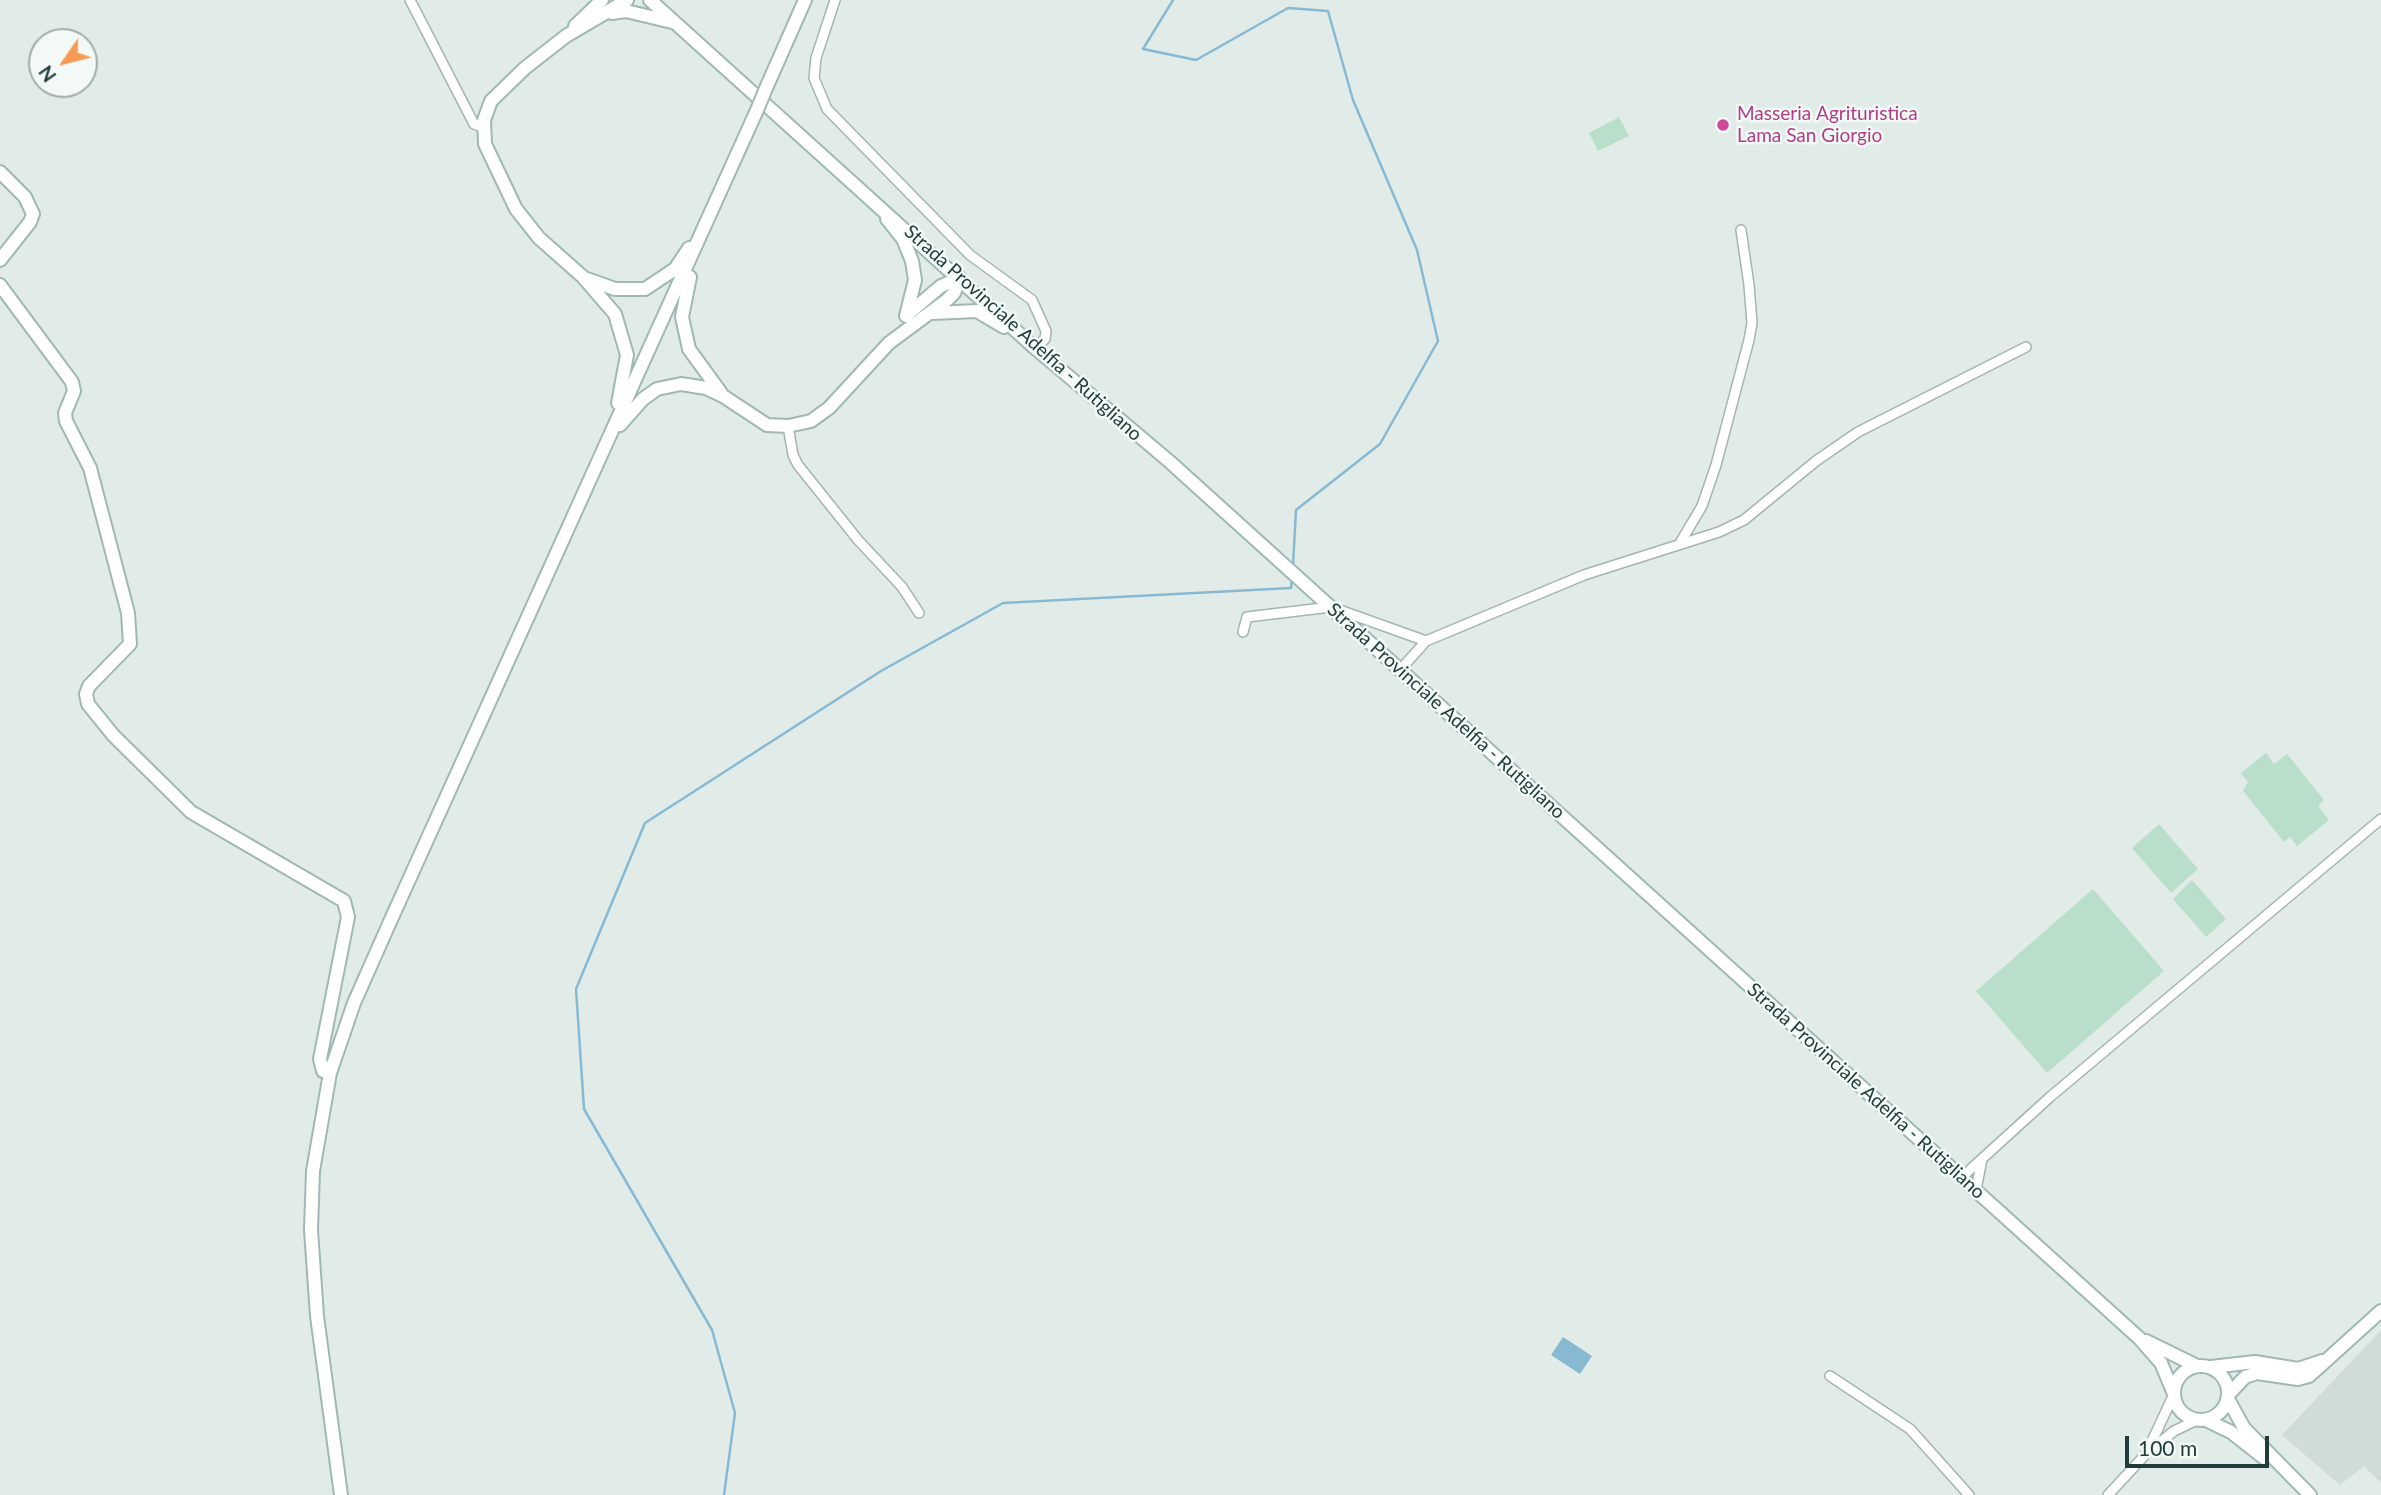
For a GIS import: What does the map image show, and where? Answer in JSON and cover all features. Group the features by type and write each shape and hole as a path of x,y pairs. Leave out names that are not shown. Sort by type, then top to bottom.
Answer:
{"main road":[{"path":"584,16 591,0"},
{"path":"566,36 602,0"},
{"path":"606,444 623,384 627,355 615,314 583,277 539,239 516,209 485,144 484,128 491,101 525,68 566,36 627,0"},
{"name":"Strada Provinciale Adelfia - Rutigliano","path":"650,0 865,191 1035,348 1170,462 1287,567 2139,1338 2161,1363 2178,1408 2231,1432 2287,1474"},
{"path":"341,1495 317,1316 311,1230 313,1171 330,1073 354,1003 805,0"},
{"path":"604,15 626,11 674,22"},
{"path":"0,172 25,197 33,214 30,222 0,260"},
{"path":"606,444 628,415 657,389 670,385 694,386 723,396 767,425 788,426 811,421 829,408 888,343 906,316 913,296 912,261 903,239 865,191"},
{"path":"583,277 615,289 645,289 675,269 708,220"},
{"path":"708,220 686,289 682,317 689,349 723,396"},
{"path":"906,316 941,286 960,278"},
{"path":"888,343 954,293 960,278"},
{"path":"0,285 72,382 74,391 65,413 66,421 90,468 128,613 130,644 89,686 86,694 88,704 113,735 191,812 253,850 320,884 346,904 348,917 321,1052 323,1070 330,1073"},
{"path":"926,315 939,310 976,311 1035,348"},
{"path":"2202,1420 2218,1414 2245,1377 2257,1373 2298,1380 2320,1369 2381,1311"},
{"name":"Strada Provinciale Adelfia - Rutigliano","path":"2139,1338 2204,1366 2226,1380 2228,1397 2244,1428 2310,1495"},
{"path":"2174,1394 2180,1375 2204,1366 2255,1362 2298,1369 2332,1356"}],"street":[{"path":"410,0 474,124 484,128"},
{"path":"835,0 816,58 814,78 827,109 970,255 1032,300 1046,331 1045,339 1035,348"},
{"path":"1680,543 1702,506 1709,486 1749,340 1750,298 1741,230"},
{"path":"1400,670 1426,641 1584,575 1719,532 1744,520 1816,461 1858,432 2026,347"},
{"path":"788,426 793,455 805,474 858,540 902,587 919,613"},
{"path":"1243,632 1247,617 1331,607 1426,641"},
{"path":"1962,1177 2050,1097 2381,820"},
{"path":"1976,1190 1982,1159"},
{"path":"1830,1377 1910,1429 1969,1495"},
{"path":"2147,1454 2174,1394"},
{"path":"2108,1495 2147,1454 2174,1431 2202,1420"}],"shaded area":[{"path":"2381,1330 2381,1483 2364,1466 2340,1485 2282,1435"}],"green space":[{"path":"1619,117 1629,136 1598,151 1589,133"},
{"path":"2266,753 2274,764 2287,754 2324,800 2318,806 2329,820 2297,846 2290,837 2284,842 2243,791 2248,782 2241,773"},
{"path":"2159,824 2198,869 2171,893 2132,848"},
{"path":"2192,880 2226,919 2206,937 2173,899"},
{"path":"2093,889 2164,971 2047,1073 1976,991"}],"water":[{"path":"1563,1337 1592,1356 1580,1374 1551,1355"}],"waterway":[{"path":"1173,0 1143,49 1196,60 1288,8 1328,11 1353,100 1417,250 1438,341 1380,444 1296,510 1293,565"},
{"path":"724,1495 735,1413 712,1330 584,1109 576,989 645,823 881,671 1003,603 1291,588 1292,579"}],"place":[{"name":"Masseria Agrituristica Lama San Giorgio","path":"1723,125"}]}
